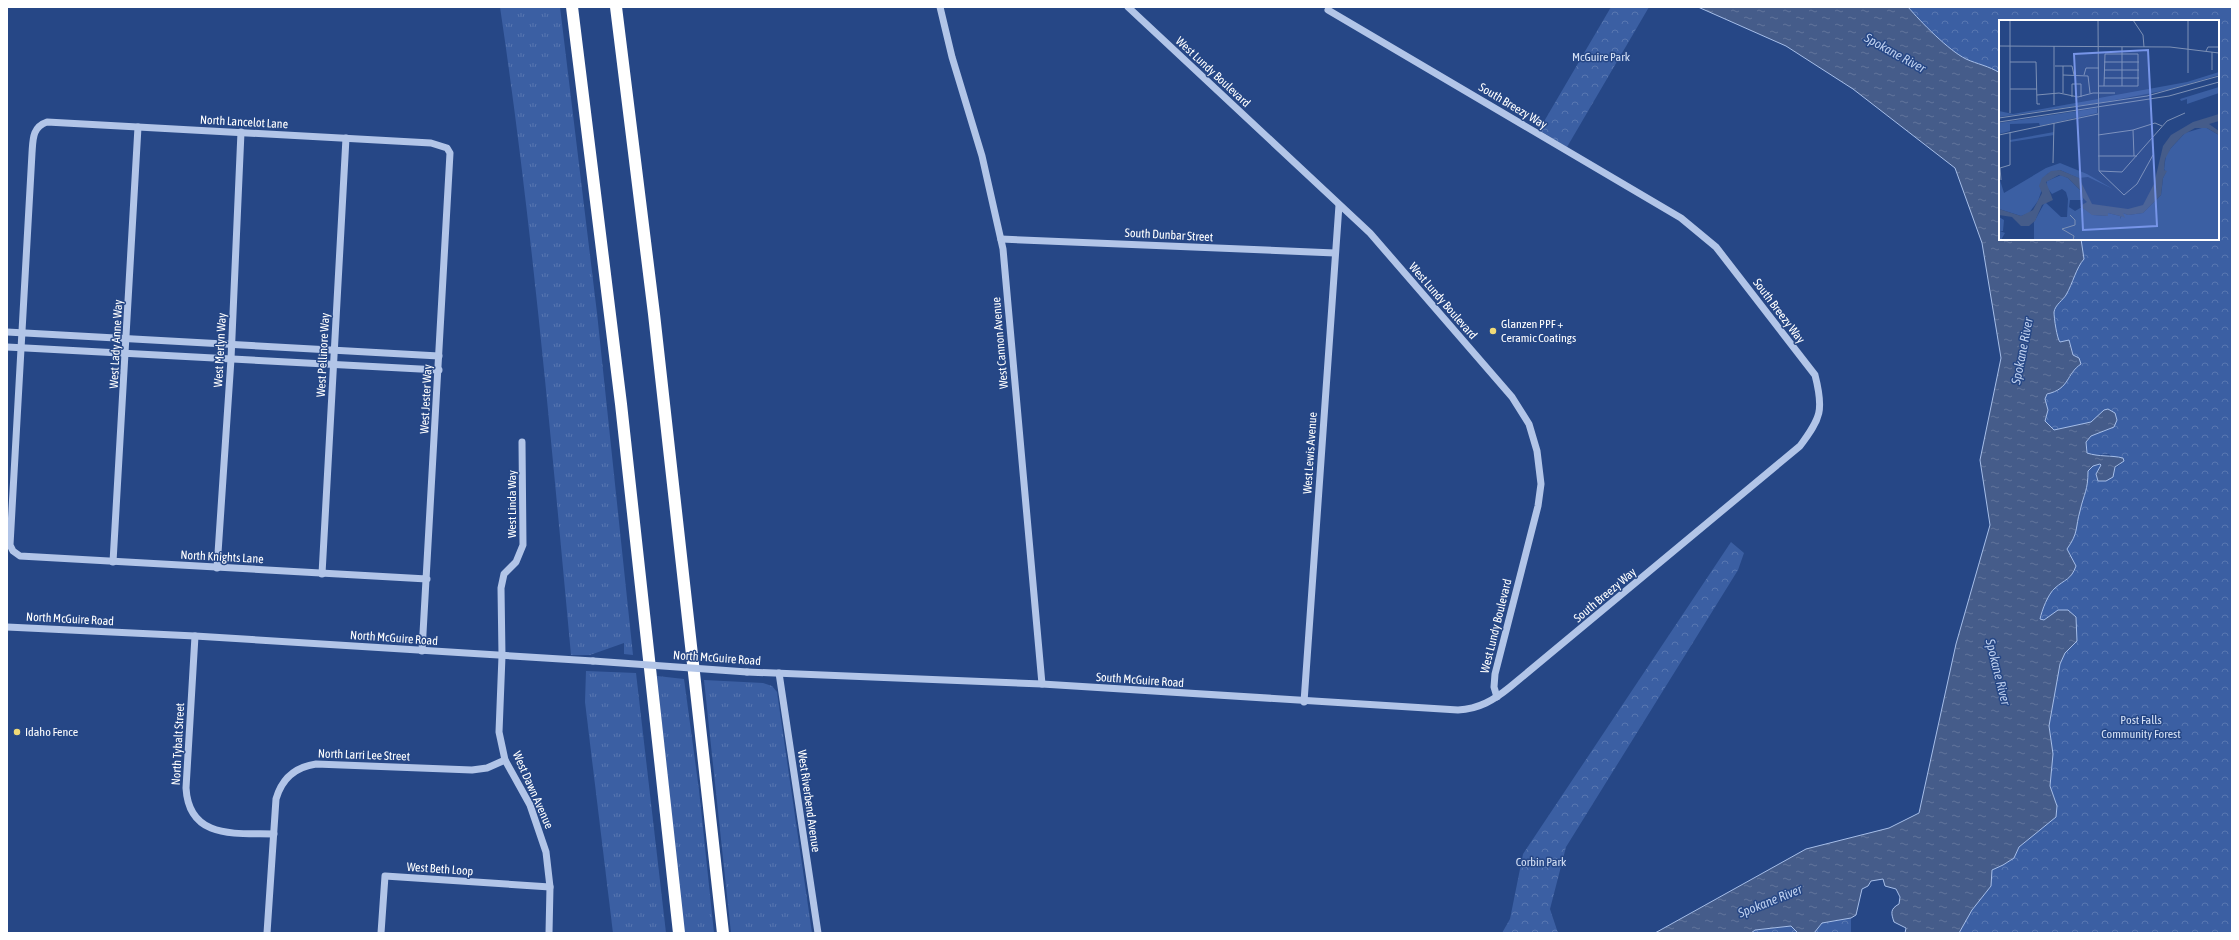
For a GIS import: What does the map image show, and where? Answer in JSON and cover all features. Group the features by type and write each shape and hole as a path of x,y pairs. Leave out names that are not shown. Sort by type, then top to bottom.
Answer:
{"highway":[{"path":"572,7 620,396 679,933"},
{"path":"616,7 656,330 723,933"}],"street":[{"name":"West Cannon Avenue","path":"940,7 952,57 982,156 1001,239 1042,684"},
{"name":"West Lundy Boulevard","path":"1128,7 1338,205 1370,233 1512,397 1525,415 1534,440 1541,474 1540,495 1494,674 1494,687 1497,697"},
{"name":"South Breezy Way","path":"1328,10 1687,223 1716,247 1815,376 1821,400 1817,424 1800,446 1497,697"},
{"name":"North Lancelot Lane","path":"22,333 33,136 39,126 48,122 431,143 447,148"},
{"name":"West Lady Anne Way","path":"113,562 128,338 138,127"},
{"name":"West Merlyn Way","path":"217,568 231,359 241,132"},
{"name":"West Pellinore Way","path":"322,574 346,138"},
{"name":"West Jester Way","path":"422,651 450,153 447,148"},
{"name":"West Lewis Avenue","path":"1304,702 1338,205"},
{"name":"South Dunbar Street","path":"1001,239 1335,254"},
{"path":"7,332 128,338 334,352 439,356"},
{"path":"22,333 22,348"},
{"path":"7,347 439,370"},
{"name":"North Knights Lane","path":"22,348 10,544 16,554 20,556 113,562 427,579"},
{"name":"West Linda Way","path":"502,656 500,631 502,580 507,569 516,562 520,555 524,534 522,442"},
{"name":"North McGuire Road","path":"7,627 195,636 779,673"},
{"name":"North Tybalt Street","path":"195,636 186,788 188,805 198,820 215,830 274,834"},
{"name":"West Dawn Avenue","path":"502,656 499,732 506,760 530,805 546,852 550,888 549,933"},
{"name":"South McGuire Road","path":"779,673 1042,684 1304,702 1458,710 1474,708 1497,697"},
{"name":"West Riverbend Avenue","path":"779,673 818,933"},
{"name":"North Larri Lee Street","path":"267,933 276,799 279,789 289,775 307,765 326,764 472,770 486,768 506,760"},
{"name":"West Beth Loop","path":"381,933 385,876 550,888"}],"green space":[{"path":"500,7 560,7 597,313 633,655 624,654 624,643 590,655 571,655 531,250 522,169"},
{"name":"McGuire Park","path":"1611,7 1649,7 1567,147 1539,130"},
{"name":"Post Falls Community Forest","path":"1908,7 2232,7 2232,933 1959,933 1972,910 1991,886 1991,870 2014,858 2019,847 2056,816 2057,806 2050,786 2053,754 2049,726 2060,664 2065,653 2077,640 2040,619 2050,594 2055,588 2070,577 2076,566 2067,549 2075,534 2078,517 2087,488 2088,471 2093,466 2101,465 2096,474 2099,481 2121,464 2109,454 2095,455 2087,453 2086,442 2091,436 2114,427 2117,420 2115,413 2091,422 2054,430 2045,421 2048,410 2045,399 2046,397 2049,393 2069,379 2074,368 2074,356 2069,340 2060,342 2054,312 2057,305 2066,295 2084,259 2081,240 2219,240 2219,20 1999,20 1999,72 1959,55 1920,20"},
{"name":"Corbin Park","path":"1731,542 1744,553 1738,570 1566,847 1550,909 1558,933 1502,933 1510,919 1523,854"},
{"path":"586,671 636,673 666,933 613,933 585,702"},
{"path":"657,676 684,679 699,790 714,933 684,933"},
{"path":"704,680 763,683 772,686 777,692 812,933 731,933"},
{"path":"1851,918 1851,933 1814,933 1822,923"},
{"path":"1791,926 1798,933 1751,933 1755,930"}],"water":[{"name":"Spokane River","path":"1698,7 1908,7 1935,35 1959,55 1999,72 1999,240 2081,240 2084,259 2066,295 2057,305 2054,312 2060,342 2069,340 2073,355 2079,358 2081,364 2076,368 2060,389 2047,394 2045,399 2048,410 2045,421 2054,430 2091,422 2104,410 2108,409 2115,413 2117,420 2114,427 2091,436 2086,442 2087,453 2123,458 2124,461 2115,467 2113,477 2106,481 2098,481 2096,474 2101,465 2100,464 2093,466 2088,471 2087,488 2078,517 2075,534 2067,549 2076,566 2070,577 2055,588 2050,594 2040,619 2044,620 2058,610 2068,610 2076,617 2077,641 2065,653 2060,664 2049,726 2053,754 2050,786 2057,806 2056,817 2019,847 2014,858 1992,870 1991,886 1972,910 1959,933 1905,933 1906,928 1894,922 1892,914 1894,908 1899,904 1900,897 1896,889 1885,886 1883,879 1871,881 1868,886 1862,889 1856,915 1851,918 1822,923 1814,933 1798,933 1791,926 1755,930 1751,933 1655,933 1806,849 1889,828 1919,813 1956,644 1990,525 1980,460 2001,358 1982,243 1955,168 1853,89 1786,46"}],"place":[{"name":"Glanzen PPF + Ceramic Coatings","path":"1493,331"},
{"name":"Idaho Fence","path":"17,732"}]}
